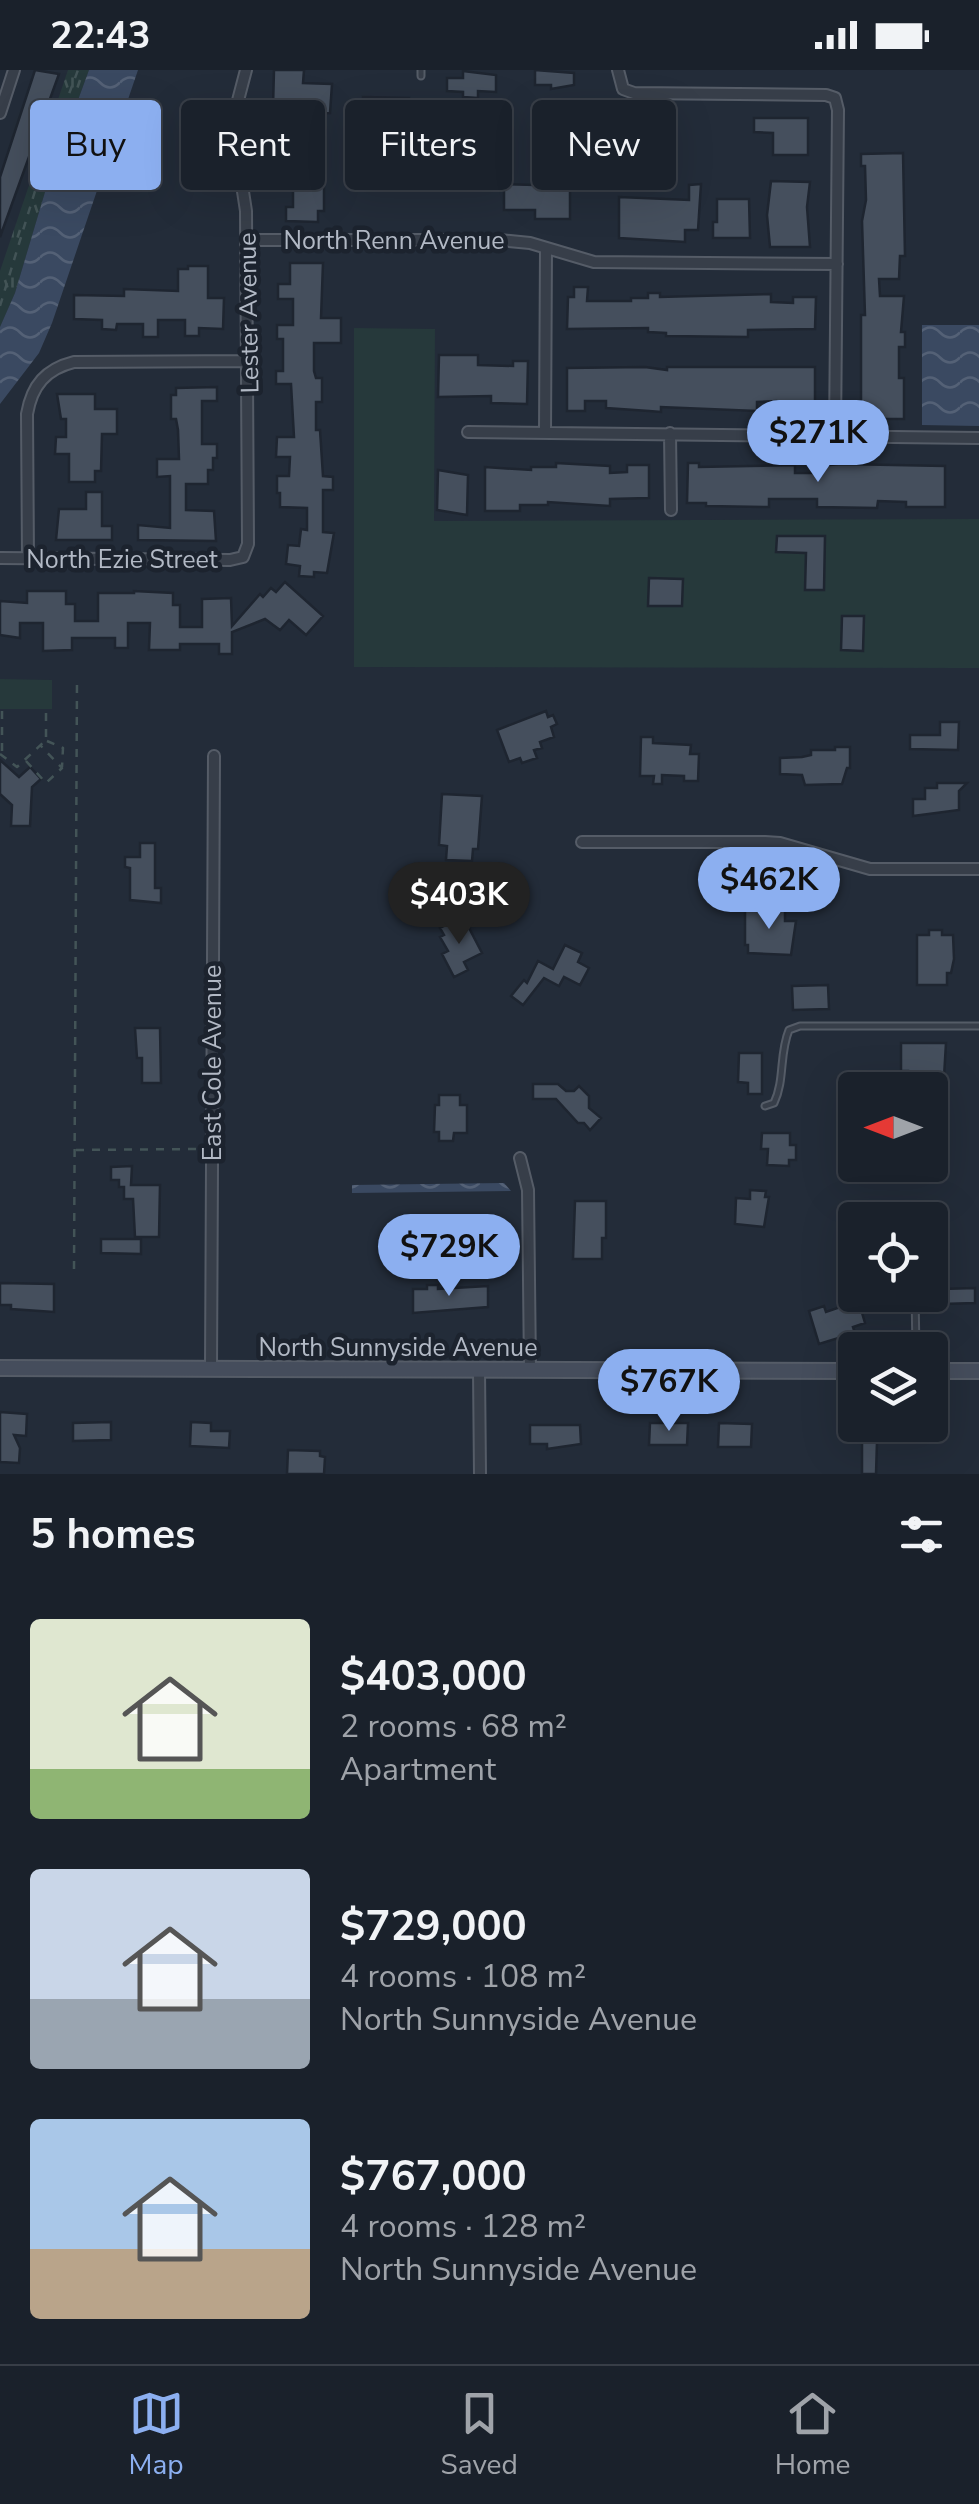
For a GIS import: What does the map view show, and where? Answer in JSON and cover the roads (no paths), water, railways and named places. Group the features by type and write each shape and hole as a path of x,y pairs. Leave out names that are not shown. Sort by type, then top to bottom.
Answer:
{"main road":[{"name":"North Sunnyside Avenue","path":"0,1368 838,1371"},
{"path":"948,1371 979,1371"}],"street":[{"path":"0,112 14,70"},
{"name":"Lester Avenue","path":"243,557 248,544 247,240 244,187 234,133 246,70"},
{"path":"618,70 623,88 634,93 835,98 836,434"},
{"name":"North Renn Avenue","path":"247,240 484,239 516,241 594,262 838,264"},
{"path":"544,432 546,248"},
{"path":"28,558 27,414 32,392 43,376 74,362 249,361"},
{"path":"468,432 979,438"},
{"path":"670,433 671,510"},
{"name":"North Ezie Street","path":"0,558 243,557"},
{"name":"East Cole Avenue","path":"211,1370 214,756"},
{"path":"582,842 780,843 870,869 979,870"},
{"path":"520,1158 528,1190 530,1370"},
{"path":"479,1370 480,1474"}],"lane":[{"path":"765,1106 774,1103 778,1093 781,1049 789,1030 800,1026 979,1026"}],"water":[{"path":"89,70 138,70 128,100 78,100"},
{"path":"46,190 97,190 39,353 0,404 0,327 15,293"},
{"path":"922,325 979,325 979,426 922,425"},
{"path":"504,1183 511,1191 352,1193 352,1185"}]}
